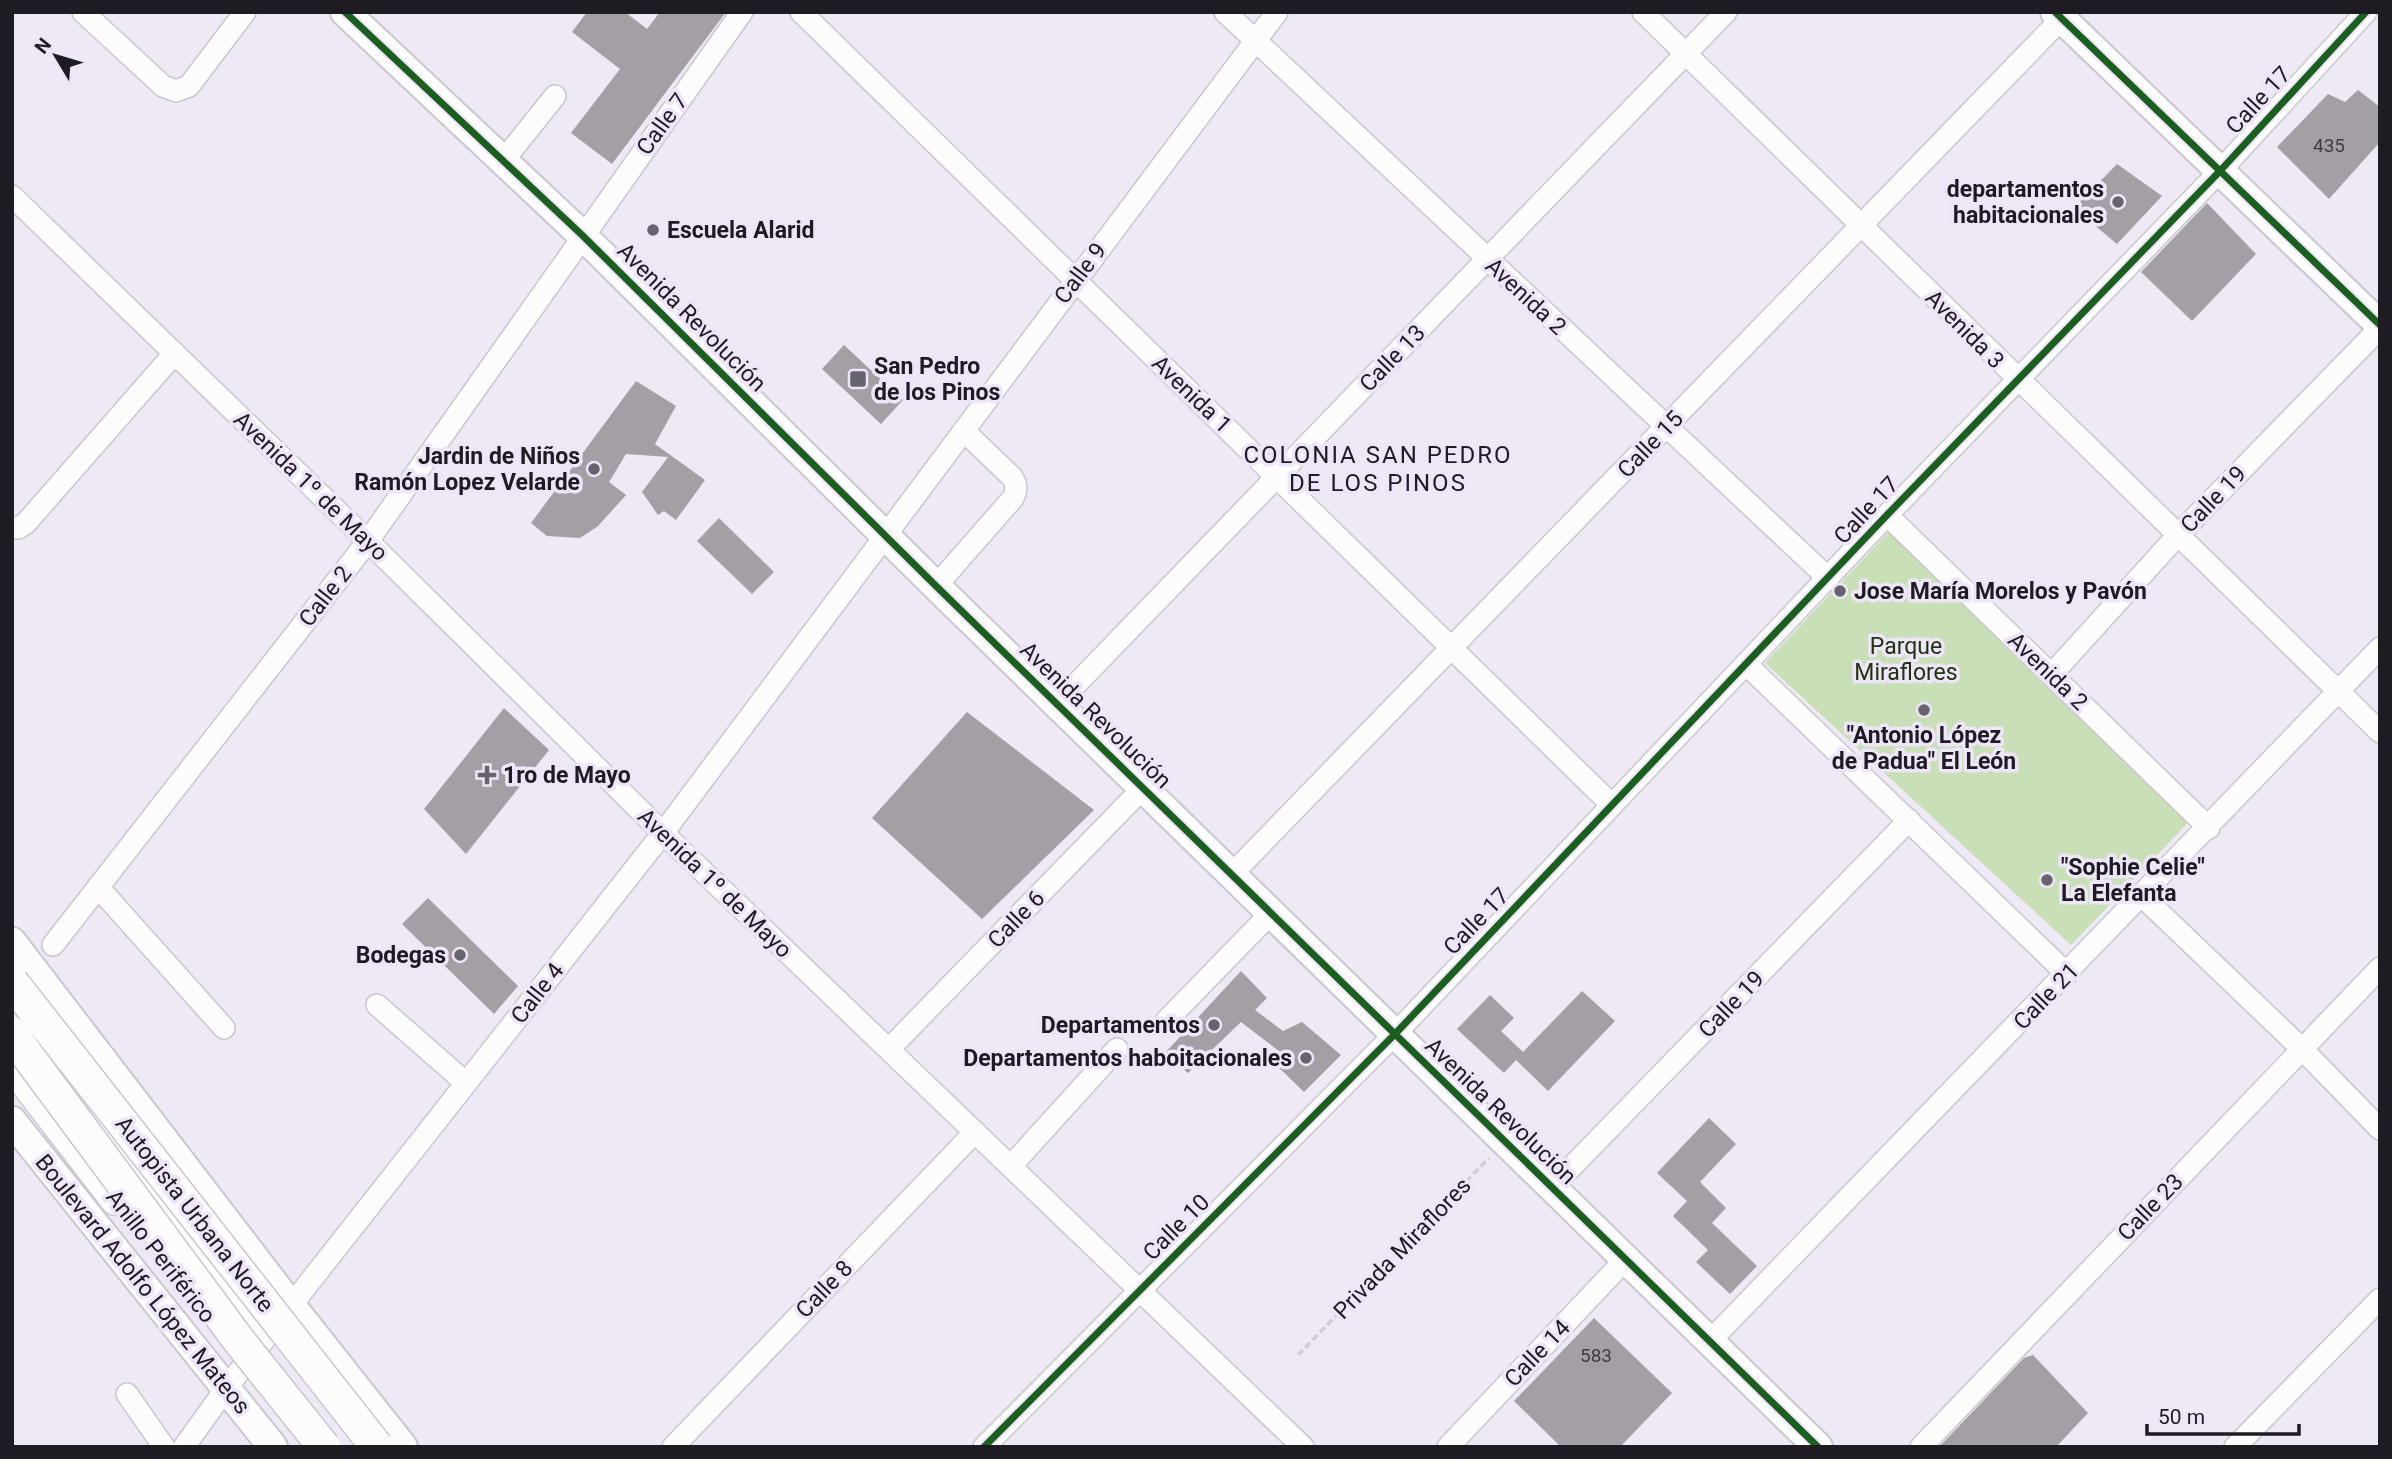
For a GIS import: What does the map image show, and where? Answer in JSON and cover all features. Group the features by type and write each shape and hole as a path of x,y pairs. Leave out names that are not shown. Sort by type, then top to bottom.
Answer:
{"highway":[{"name":"Autopista Urbana Norte","path":"12,982 377,1447"},
{"name":"Anillo Periférico","path":"12,1003 86,1103 357,1447"},
{"name":"Autopista Urbana Norte","path":"12,1032 232,1331 324,1447"},
{"name":"Anillo Periférico","path":"12,1064 311,1447"}],"main road":[{"name":"Avenida Revolución","path":"345,12 582,235 936,586 1818,1447"},
{"path":"2062,14 2380,327"},
{"path":"12,942 291,1306 403,1447"},
{"name":"Boulevard Adolfo López Mateos","path":"12,1121 273,1447"}],"street":[{"path":"83,12 163,86 176,91 189,86 245,12"},
{"name":"Calle 7","path":"582,235 742,12"},
{"name":"Avenida 1","path":"801,12 1612,805"},
{"name":"Avenida 2","path":"1225,12 1828,579"},
{"name":"Calle 9","path":"886,536 1277,12"},
{"name":"Avenida 3","path":"1643,12 2380,732"},
{"name":"Calle 13","path":"1057,704 1726,12"},
{"name":"Calle 17","path":"1395,1034 1887,515 2220,171 2366,12"},
{"name":"Calle 15","path":"1231,874 1666,427 2062,14"},
{"path":"503,161 555,96"},
{"name":"Avenida 1º de Mayo","path":"12,196 663,832 1299,1445"},
{"name":"Calle 2","path":"53,945 368,541 582,235"},
{"name":"Calle 19","path":"2052,674 2178,535 2380,327"},
{"path":"12,528 26,523 174,354"},
{"path":"936,586 1013,498 1016,491 1016,483 1012,477 964,430"},
{"name":"Avenida 2","path":"1887,515 2208,828"},
{"name":"Calle 4","path":"184,1447 227,1387 663,832 886,536"},
{"name":"Calle 21","path":"1710,1341 2380,648"},
{"path":"1746,664 2067,974"},
{"name":"Calle 6","path":"889,1049 1143,788"},
{"name":"Calle 19","path":"1552,1187 1909,820"},
{"path":"98,887 224,1028"},
{"path":"2143,896 2301,1048 2380,1129"},
{"path":"1166,1021 1271,913"},
{"name":"Calle 23","path":"1921,1447 2380,968"},
{"path":"377,1005 466,1083"},
{"name":"Calle 10","path":"984,1447 1395,1034"},
{"path":"1011,1166 1117,1049"},
{"name":"Calle 8","path":"687,1442 975,1132"},
{"name":"Calle 14","path":"1448,1447 1626,1259"},
{"path":"2235,1447 2380,1299"},
{"path":"127,1394 164,1447"}],"green space":[{"name":"Parque Miraflores","path":"1902,518 2202,808 2071,945 1765,663"}],"building":[{"path":"587,12 625,12 647,29 660,12 726,12 612,164 571,133 620,69 572,32"},
{"path":"2358,90 2380,107 2380,142 2329,199 2277,147 2328,94 2345,102"},
{"name":"departamentos habitacionales","path":"2117,164 2162,196 2117,244 2074,208"},
{"path":"2207,203 2256,254 2192,321 2141,272"},
{"path":"844,345 903,400 881,424 822,369"},
{"name":"Jardin de Niños Ramón Lopez Velarde","path":"636,381 676,406 655,444 705,480 676,520 664,511 658,515 642,492 668,457 626,454 609,482 626,495 598,526 580,538 547,536 531,523"},
{"path":"719,518 774,572 752,594 697,541"},
{"path":"504,708 549,750 466,854 424,809"},
{"path":"967,712 1094,810 982,919 872,818"},
{"name":"Bodegas","path":"428,898 518,986 494,1014 402,924"},
{"path":"1241,971 1267,998 1255,1010 1283,1031 1302,1022 1341,1055 1304,1092 1272,1061 1280,1052 1241,1022 1188,1073 1165,1053"},
{"path":"1582,991 1615,1021 1548,1091 1516,1060 1504,1073 1457,1029 1490,995 1514,1018 1501,1031 1523,1052"},
{"path":"1709,1118 1736,1144 1700,1182 1726,1208 1712,1223 1757,1266 1730,1294 1696,1262 1708,1250 1673,1216 1687,1201 1657,1173"},
{"path":"1594,1318 1672,1393 1620,1447 1561,1447 1514,1401"},
{"path":"2033,1355 2088,1413 2056,1447 1939,1447 2024,1358"}],"cycle path":[{"path":"345,12 582,235 936,586 1818,1447"},
{"path":"2055,12 2380,325"},
{"path":"984,1447 1395,1034 1887,515 2220,171 2366,12"}],"place":[{"name":"departamentos habitacionales","path":"2118,202"},
{"name":"Escuela Alarid","path":"653,230"},
{"name":"San Pedro de los Pinos","path":"858,379"},
{"name":"Jardin de Niños Ramón Lopez Velarde","path":"594,469"},
{"name":"Jose María Morelos y Pavón","path":"1840,591"},
{"name":"\"Antonio López de Padua\" El León","path":"1924,710"},
{"name":"1ro de Mayo","path":"487,775"},
{"name":"\"Sophie Celie\" La Elefanta","path":"2047,880"},
{"name":"Bodegas","path":"460,955"},
{"name":"Departamentos","path":"1214,1025"},
{"name":"Departamentos haboitacionales","path":"1306,1058"}],"district":[{"name":"COLONIA SAN PEDRO DE LOS PINOS","path":"1378,469"}]}
